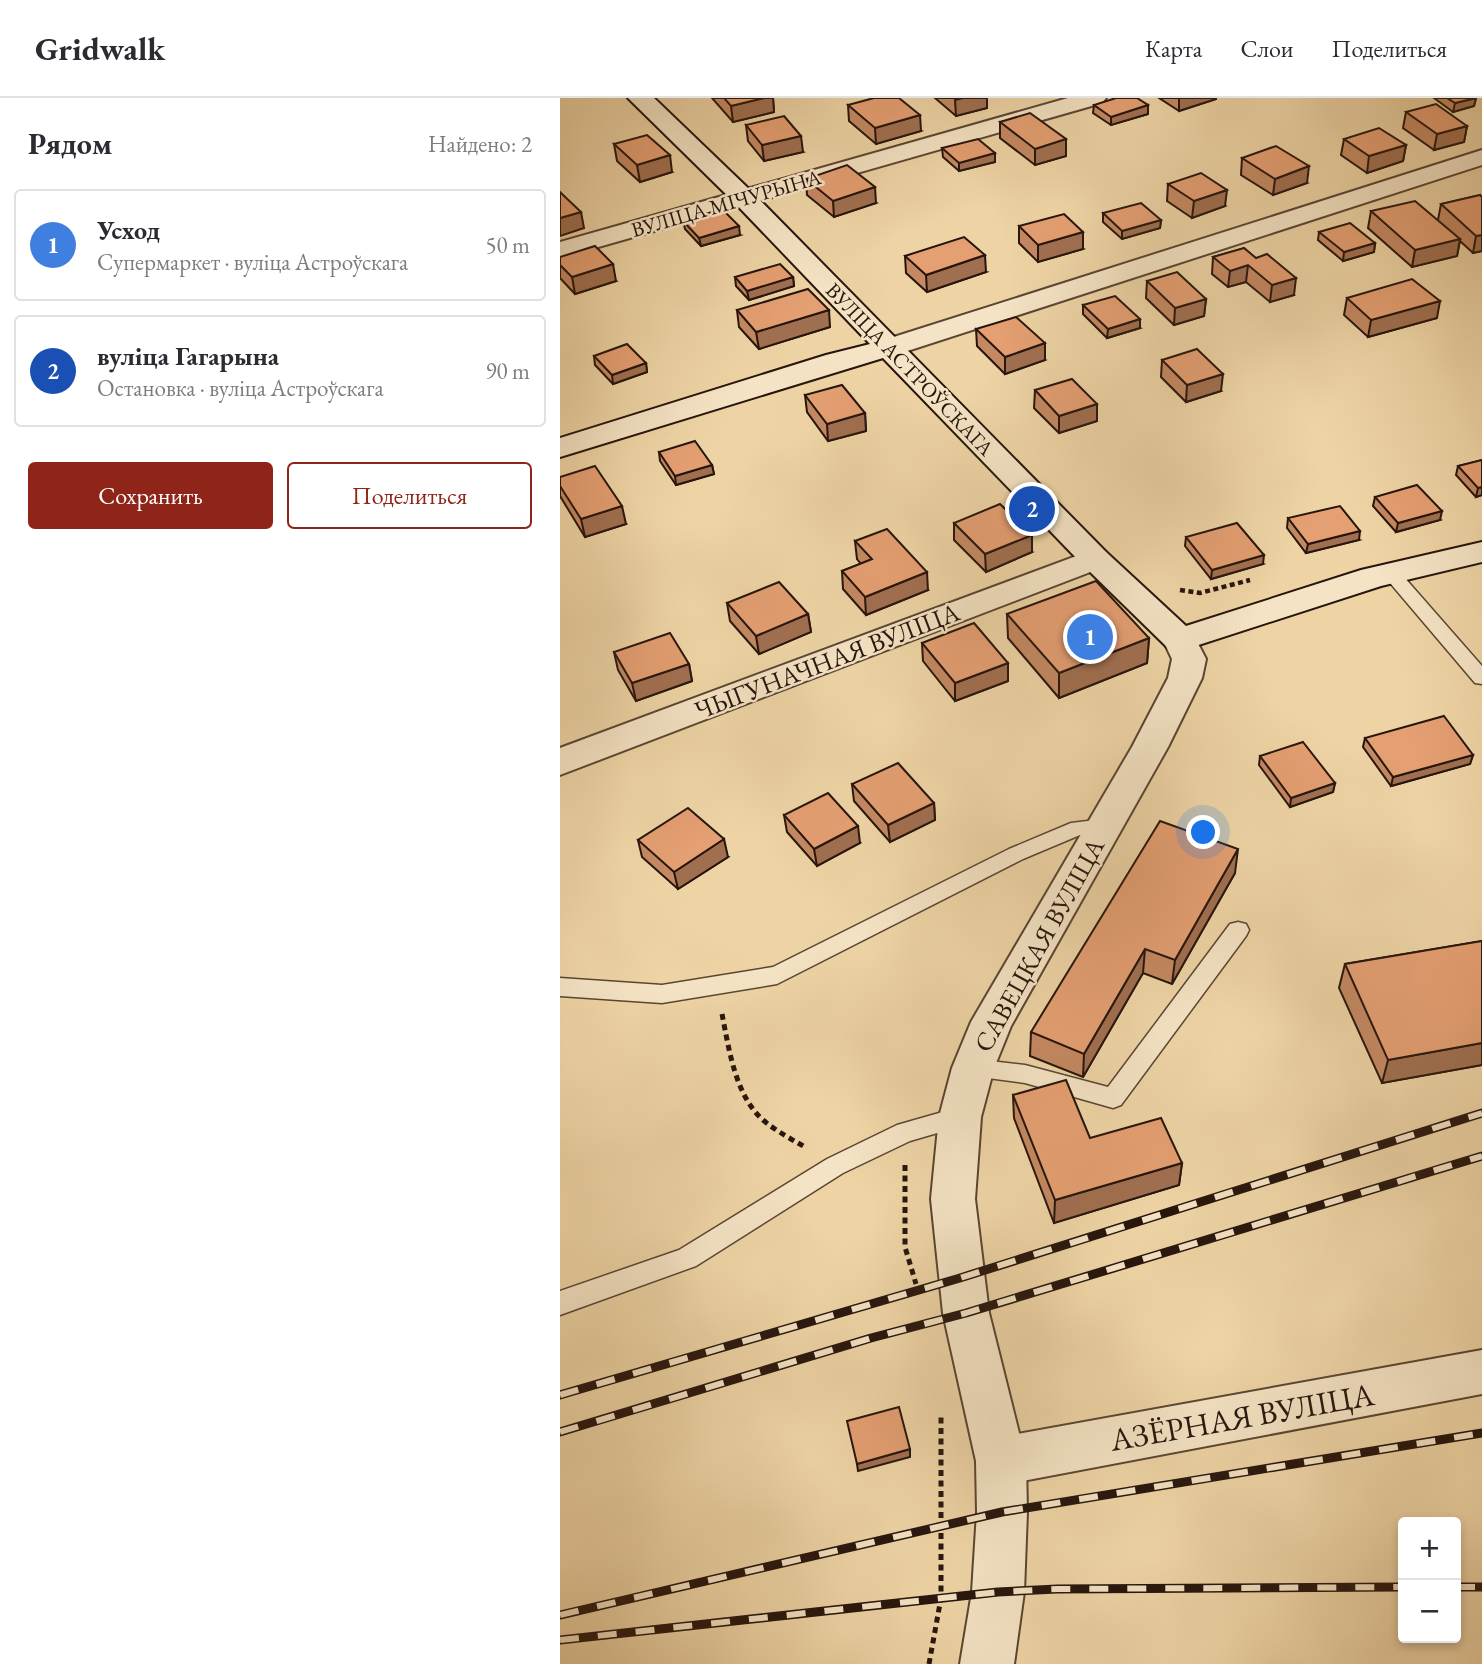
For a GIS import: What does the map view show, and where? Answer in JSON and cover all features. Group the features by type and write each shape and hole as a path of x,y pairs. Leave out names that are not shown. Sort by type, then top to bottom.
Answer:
{"street":[{"name":"ВУЛІЦА АСТРОЎСКАГА","path":"640,98 744,198 1095,559 1180,640"},
{"name":"ВУЛІЦА МІЧУРЫНА","path":"560,250 1094,98"},
{"path":"560,447 835,361 888,348 1482,157"},
{"path":"1180,640 1391,573 1482,552"},
{"name":"ЧЫГУНАЧНАЯ ВУЛІЦА","path":"560,762 1095,559"},
{"name":"САВЕЦКАЯ ВУЛІЦА","path":"987,1664 998,1592 1002,1512 1001,1461 960,1278 953,1199 960,1117 974,1068 992,1022 1150,747 1185,678 1189,659 1180,640"},
{"name":"АЗЁРНАЯ ВУЛІЦА","path":"1001,1461 1482,1372"}],"lane":[{"path":"1391,573 1482,678"},
{"path":"560,988 662,994 777,975 1016,854 1078,828 1104,827"},
{"path":"974,1068 1025,1074 1113,1097 1238,930"},
{"path":"560,1303 687,1258 835,1166 905,1132 960,1117"}],"path":[{"path":"1168,589 1200,593 1254,579"},
{"path":"715,985 732,1055 750,1107 771,1127 835,1166"},
{"path":"905,1132 905,1247 917,1290"},
{"path":"929,1664 941,1598 941,1407"}],"building":[{"path":"724,98 764,98 731,106"},
{"path":"874,98 899,98 920,115 875,128 848,105"},
{"path":"1116,98 1137,98 1148,105 1111,117 1094,105"},
{"path":"1447,98 1476,98 1455,103"},
{"path":"1436,104 1467,126 1437,134 1406,112"},
{"path":"1030,113 1066,139 1035,149 1000,122"},
{"path":"784,116 801,136 762,145 746,125"},
{"path":"1379,128 1406,145 1369,156 1344,139"},
{"path":"647,135 670,155 637,165 614,144"},
{"path":"978,139 995,153 959,163 942,148"},
{"path":"1276,146 1309,166 1275,179 1242,158"},
{"path":"847,165 875,187 833,201 806,179"},
{"path":"1201,173 1227,190 1194,201 1168,184"},
{"path":"560,192 581,212 560,218"},
{"path":"1480,195 1482,235 1476,236 1441,204"},
{"path":"1415,201 1460,239 1415,250 1371,211"},
{"path":"1141,203 1161,220 1122,231 1103,213"},
{"path":"722,209 739,226 699,238 683,221"},
{"path":"1064,214 1083,232 1038,245 1019,226"},
{"path":"1350,223 1375,243 1344,252 1319,232"},
{"path":"964,237 985,255 926,275 905,256"},
{"path":"595,246 613,264 572,277 560,265 560,257"},
{"path":"1244,248 1256,258 1267,254 1296,278 1272,285 1248,265 1230,271 1213,257"},
{"path":"780,264 793,277 747,291 735,277"},
{"path":"1177,272 1206,299 1175,308 1147,281"},
{"path":"1412,279 1440,301 1371,320 1347,298"},
{"path":"808,289 829,310 756,332 737,310"},
{"path":"1115,296 1140,319 1108,329 1083,305"},
{"path":"1016,317 1045,343 1005,357 976,329"},
{"path":"627,344 646,363 612,375 594,356"},
{"path":"1197,349 1223,374 1187,385 1162,360"},
{"path":"1072,379 1097,404 1059,416 1035,390"},
{"path":"842,385 865,413 827,424 805,395"},
{"path":"695,441 712,465 675,476 659,452"},
{"path":"1482,460 1482,487 1478,488 1458,466"},
{"path":"595,466 622,506 581,519 560,486 560,477"},
{"path":"1417,485 1442,511 1398,523 1375,497"},
{"path":"1000,504 1032,535 985,554 954,523"},
{"path":"1340,506 1360,531 1308,544 1288,518"},
{"path":"1237,523 1264,555 1212,570 1186,537"},
{"path":"887,529 927,572 865,597 842,571 872,559 855,541"},
{"path":"1096,581 1149,638 1059,673 1007,614"},
{"path":"779,582 808,614 756,636 727,603"},
{"path":"974,623 1008,663 955,683 922,643"},
{"path":"670,633 689,664 632,683 614,652"},
{"path":"1444,716 1473,755 1393,777 1365,738"},
{"path":"1303,742 1335,783 1291,798 1260,756"},
{"path":"898,763 934,803 888,825 852,784"},
{"path":"828,793 858,826 814,849 784,815"},
{"path":"688,808 724,839 674,872 638,840"},
{"path":"1160,821 1238,849 1175,960 1145,949 1084,1054 1031,1032"},
{"path":"1482,941 1482,1043 1388,1060 1345,964"},
{"path":"1066,1080 1090,1138 1161,1118 1182,1163 1055,1200 1013,1095"},
{"path":"899,1407 910,1449 857,1464 847,1421"}],"railway":[{"path":"560,1395 960,1278 1482,1113"},
{"path":"560,1432 871,1338 966,1313 1482,1156"},
{"path":"560,1615 1002,1512 1482,1433"},
{"path":"560,1640 998,1592 1057,1589 1398,1587"},
{"path":"1461,1587 1482,1587"}],"place":[{"name":"вуліца Гагарына","path":"1032,509"},
{"name":"Усход","path":"1090,637"}]}
